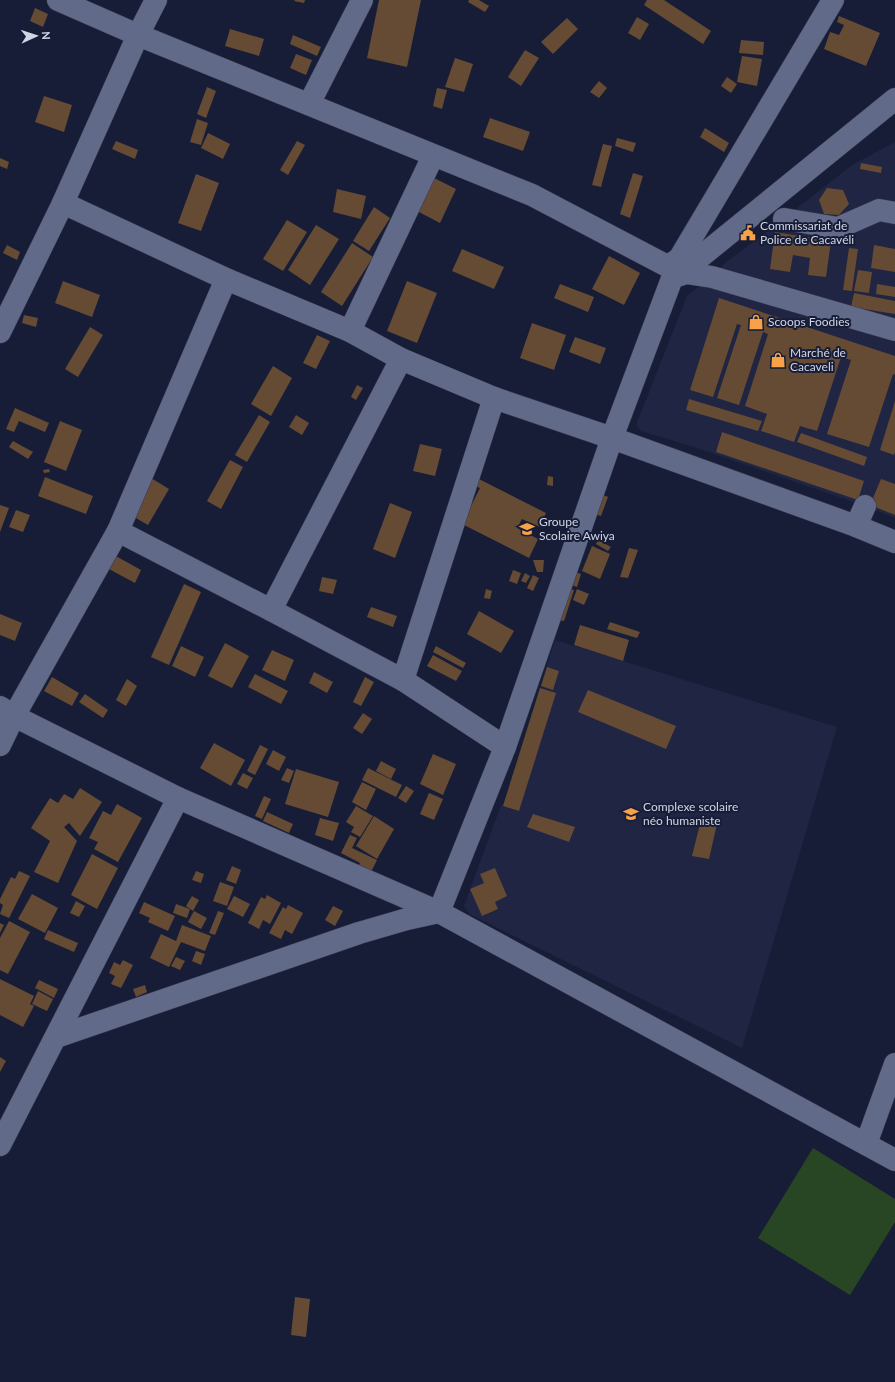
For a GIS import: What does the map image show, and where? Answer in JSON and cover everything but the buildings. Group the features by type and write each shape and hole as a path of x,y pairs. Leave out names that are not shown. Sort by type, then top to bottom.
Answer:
{"street":[{"path":"58,0 138,35 532,195 680,268 895,330"},
{"path":"0,332 63,203 138,35 156,0"},
{"path":"309,104 362,0"},
{"path":"439,912 505,747 612,438 680,268 833,0"},
{"path":"680,268 895,99"},
{"path":"350,331 433,156"},
{"path":"63,203 226,279 350,331 401,359 494,398 612,438 856,526 895,542"},
{"path":"784,219 838,228 879,210 895,213"},
{"path":"0,746 7,712 118,531 226,279"},
{"path":"271,610 401,359"},
{"path":"403,680 494,398"},
{"path":"856,526 864,506"},
{"path":"118,531 403,680 505,747"},
{"path":"7,712 178,798 439,912 895,1160"},
{"path":"0,1145 178,798"},
{"path":"56,1037 359,933 407,919 439,912"},
{"path":"866,1144 895,1064"}],"shaded area":[{"name":"Marché de Cacaveli","path":"895,142 895,518 865,506 697,448 641,431 636,425 687,296 712,277 725,263 852,165"},
{"path":"555,640 837,727 742,1048 469,914 464,906 501,805 503,805"}],"green space":[{"path":"813,1148 895,1199 895,1222 850,1295 758,1238"}],"place":[{"name":"Commissariat de Police de Cacavéli","path":"748,233"},
{"name":"Scoops Foodies","path":"756,322"},
{"name":"Marché de Cacaveli","path":"778,360"},
{"name":"Groupe Scolaire Awiya","path":"527,529"},
{"name":"Complexe scolaire néo humaniste","path":"631,814"}]}
